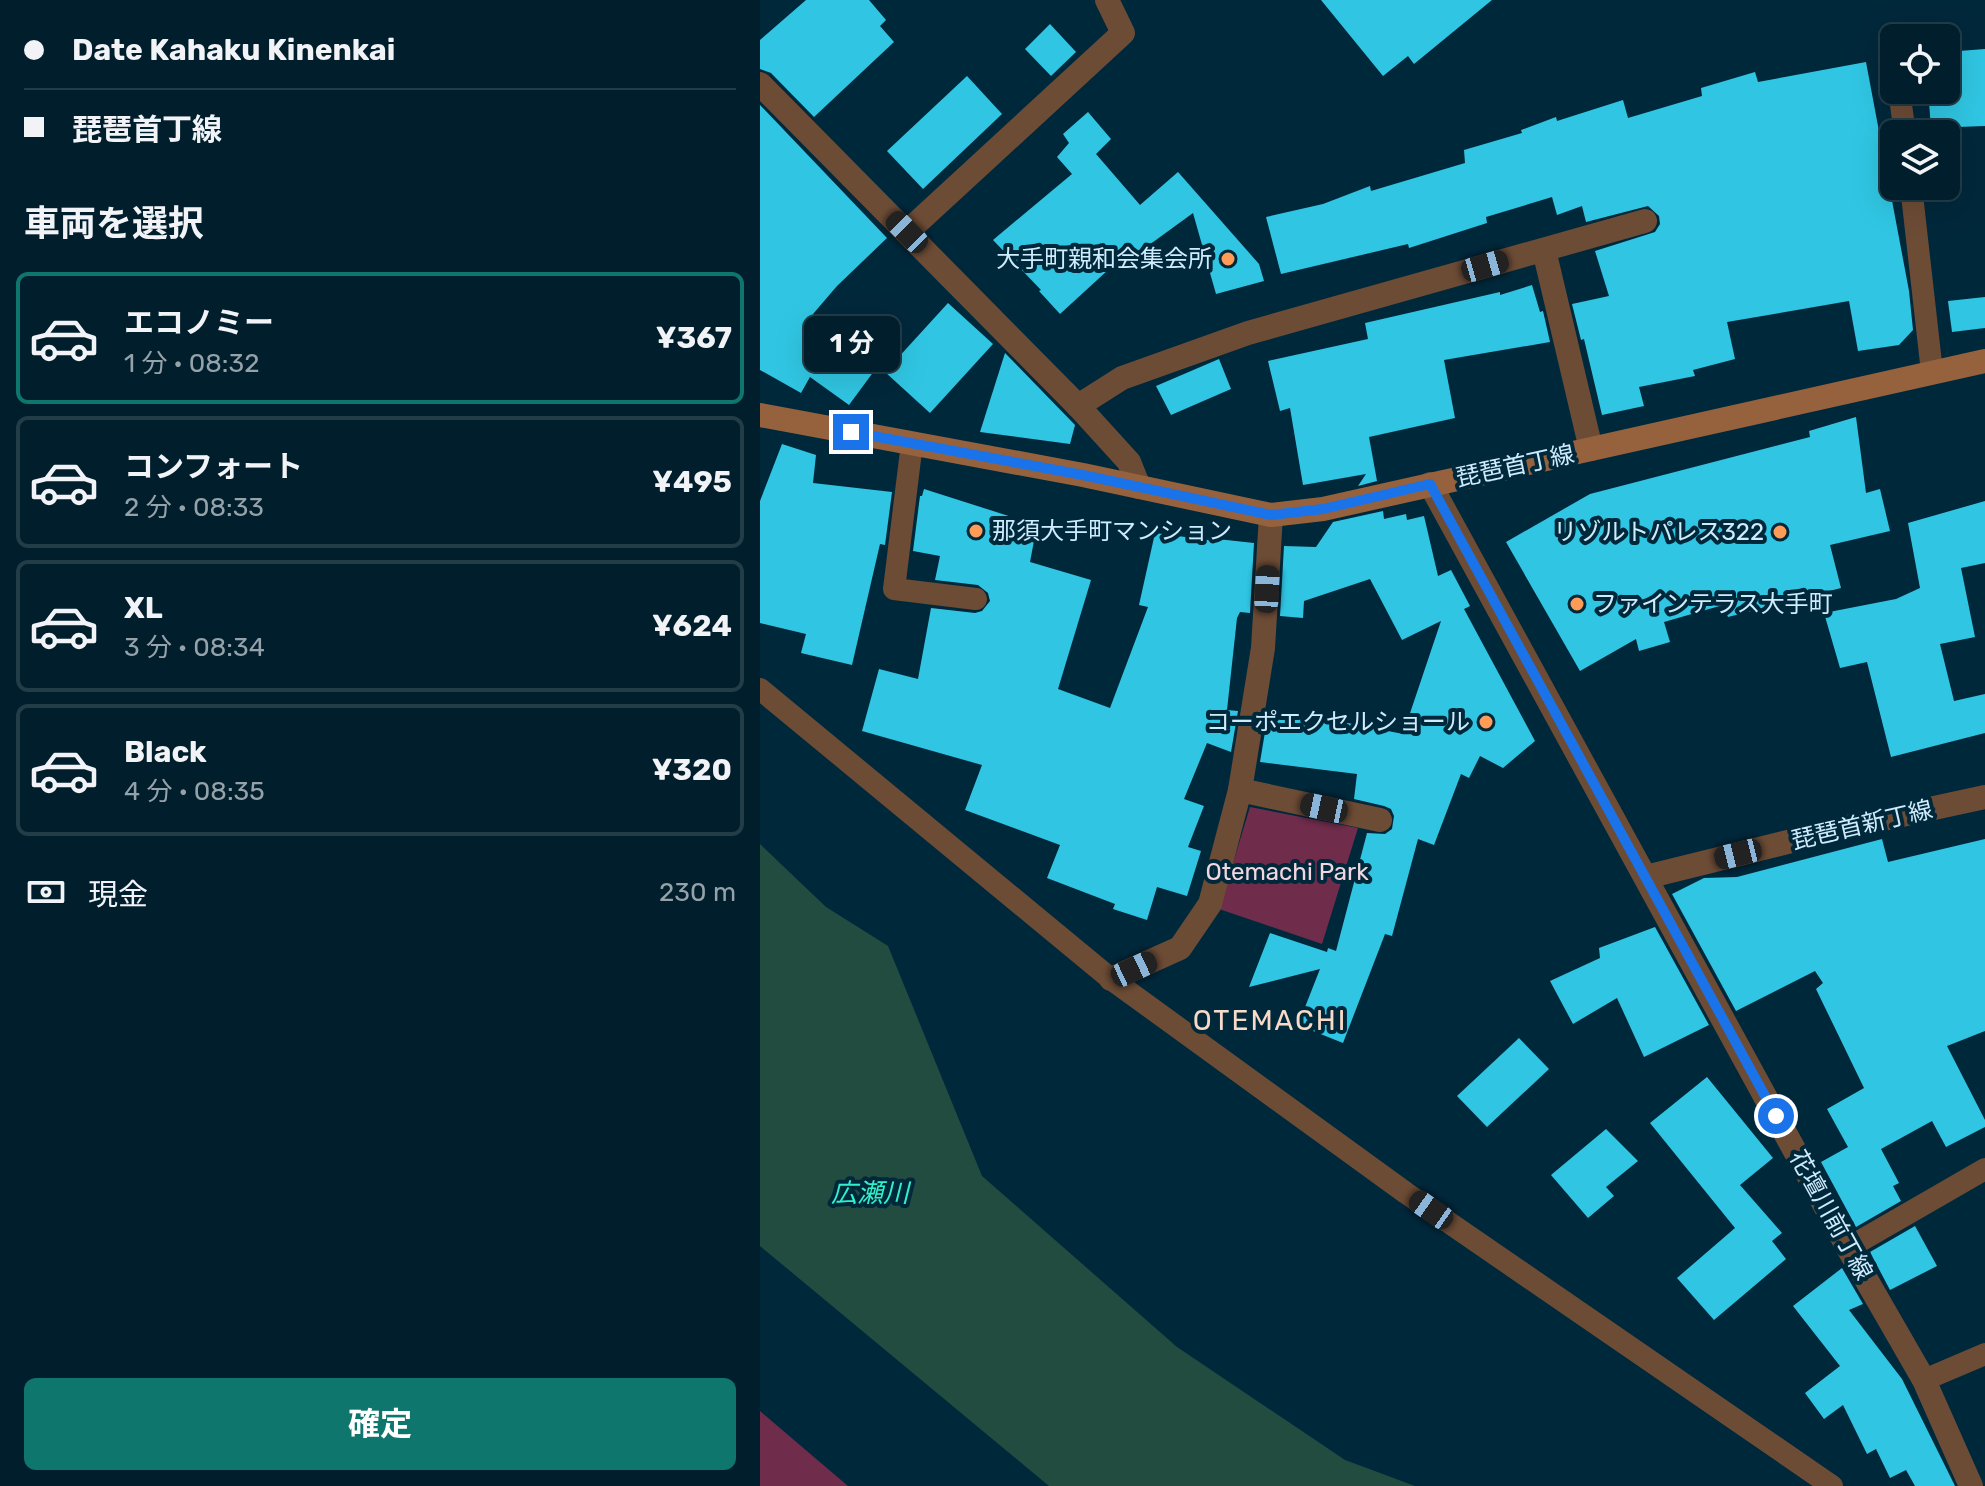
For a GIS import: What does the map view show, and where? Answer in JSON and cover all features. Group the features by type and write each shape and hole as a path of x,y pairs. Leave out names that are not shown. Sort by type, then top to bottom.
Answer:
{"street":[{"path":"907,232 1123,33 1107,0"},
{"path":"760,84 1078,406 1129,462 1139,487"},
{"path":"1078,406 1122,378 1248,333 1645,221"},
{"path":"1544,250 1591,449"},
{"name":"琵琶首丁線","path":"760,415 1271,515 1323,509 1985,361"},
{"name":"花壇川前丁線","path":"1430,484 1848,1248 1924,1380 1971,1486"},
{"path":"1111,979 1180,948 1210,904 1240,790 1263,648 1271,515"},
{"path":"1240,790 1380,820"},
{"name":"琵琶首新丁線","path":"1646,877 1860,824 1985,797"}],"lane":[{"path":"1913,200 1932,372"},
{"path":"912,443 894,589 976,599"},
{"path":"760,689 1111,979 1406,1193 1832,1486"},
{"path":"1848,1248 1985,1169"},
{"path":"1924,1380 1985,1354"}],"green space":[{"name":"Otemachi Park","path":"1250,807 1358,828 1322,944 1219,909"},
{"path":"760,1411 848,1486 760,1486"}],"water":[{"name":"広瀬川","path":"760,844 826,907 888,946 982,1176 1177,1347 1345,1460 1415,1486 1049,1486 760,1246"}],"building":[{"path":"806,0 869,0 886,20 880,26 894,42 814,117 771,73 760,69 760,40"},
{"path":"1321,0 1492,0 1414,64 1408,56 1383,76"},
{"path":"1050,24 1076,52 1051,76 1025,49"},
{"path":"1985,49 1985,126 1960,127 1960,120 1930,120 1929,104 1960,104 1960,51"},
{"path":"1866,62 1880,137 1880,200 1892,200 1909,291 1913,330 1899,345 1858,351 1849,301 1727,322 1735,359 1693,370 1695,376 1639,387 1644,406 1602,415 1584,339 1581,340 1572,304 1609,296 1595,251 1655,232 1660,224 1659,216 1648,206 1586,222 1582,206 1557,215 1552,197 1486,217 1487,223 1409,248 1408,244 1281,274 1266,217 1323,204 1370,186 1371,191 1465,163 1464,150 1522,133 1521,130 1556,117 1557,121 1623,100 1628,118 1702,96 1701,88 1755,72 1758,82"},
{"path":"967,76 1002,114 923,189 887,151"},
{"path":"760,105 887,238 813,314 880,363 849,405 810,377 801,393 760,370"},
{"path":"1088,112 1111,139 1096,154 1140,205 1178,172 1259,264 1264,281 1216,294 1193,213 1123,264 1120,259 1060,314 993,240 1072,174 1057,157 1069,143 1063,134"},
{"path":"1532,285 1540,312 1543,311 1550,342 1444,360 1455,418 1369,437 1377,481 1358,486 1366,474 1303,485 1290,408 1280,411 1268,361 1368,339 1365,323 1500,292 1500,295"},
{"path":"1985,297 1985,328 1952,332 1948,301"},
{"path":"948,303 993,344 930,413 885,372"},
{"path":"1005,353 1075,425 1070,444 980,432"},
{"path":"1219,359 1231,389 1171,415 1156,386"},
{"path":"1856,417 1866,493 1880,489 1890,531 1830,545 1841,588 1728,617 1723,605 1664,622 1670,642 1639,651 1636,639 1580,671 1506,542 1590,494 1810,437 1809,431"},
{"path":"782,444 816,455 813,483 892,492 885,545 880,544 852,665 801,653 806,634 760,623 760,501"},
{"path":"924,489 1037,525 1030,562 1091,580 1058,689 1110,708 1148,607 1139,605 1155,533 1254,543 1250,613 1240,612 1237,618 1227,710 1238,711 1231,752 1207,743 1184,799 1204,806 1188,847 1201,851 1187,896 1157,887 1147,920 1113,909 1115,904 1047,878 1060,845 965,810 982,765 862,731 879,669 918,679 931,608 975,613 982,611 990,601 988,593 978,585 935,580 940,556 913,551 920,496"},
{"path":"1985,501 1985,563 1961,568 1975,637 1940,644 1954,701 1985,694 1985,733 1891,757 1867,662 1840,668 1824,613 1896,599 1920,588 1908,523"},
{"path":"1383,511 1384,519 1406,514 1407,520 1424,516 1438,576 1451,570 1470,606 1464,609 1535,741 1503,768 1480,756 1469,778 1461,774 1434,845 1418,839 1392,936 1385,934 1343,1043 1298,1025 1320,969 1249,987 1270,933 1327,952 1328,948 1336,951 1367,833 1385,834 1392,829 1394,816 1391,809 1384,806 1354,799 1357,774 1260,762 1268,714 1328,719 1403,734 1441,621 1402,640 1370,579 1304,601 1303,618 1280,616 1284,546 1316,547 1333,522"},
{"path":"1882,839 1888,862 1985,839 1985,1031 1947,1046 1985,1120 1985,1127 1946,1147 1932,1121 1881,1149 1899,1183 1893,1186 1901,1201 1856,1227 1821,1162 1848,1147 1827,1109 1864,1088 1816,989 1823,983 1815,971 1736,1011 1672,894 1704,878 1737,877"},
{"path":"1655,927 1709,1025 1644,1057 1617,998 1573,1024 1550,981 1600,958 1599,948"},
{"path":"1519,1038 1549,1069 1487,1127 1457,1096"},
{"path":"1707,1077 1773,1158 1740,1185 1782,1233 1772,1241 1786,1259 1714,1320 1677,1278 1735,1228 1650,1123"},
{"path":"1606,1129 1638,1161 1606,1187 1614,1196 1588,1218 1551,1175"},
{"path":"1915,1226 1937,1266 1890,1290 1870,1252"},
{"path":"1842,1268 1863,1304 1849,1310 1902,1379 1955,1486 1915,1486 1906,1470 1890,1478 1876,1449 1867,1454 1843,1405 1824,1419 1805,1393 1840,1366 1793,1306"}],"place":[{"name":"大手町親和会集会所","path":"1228,259"},
{"name":"那須大手町マンション","path":"976,531"},
{"name":"リゾルトパレス322","path":"1780,532"},
{"name":"ファインテラス大手町","path":"1577,604"},
{"name":"コーポエクセルショール","path":"1486,722"}],"district":[{"name":"OTEMACHI","path":"1270,1020"}],"route":[{"path":"851,432 1083,475 1271,515 1323,509 1430,484 1776,1116"}]}
